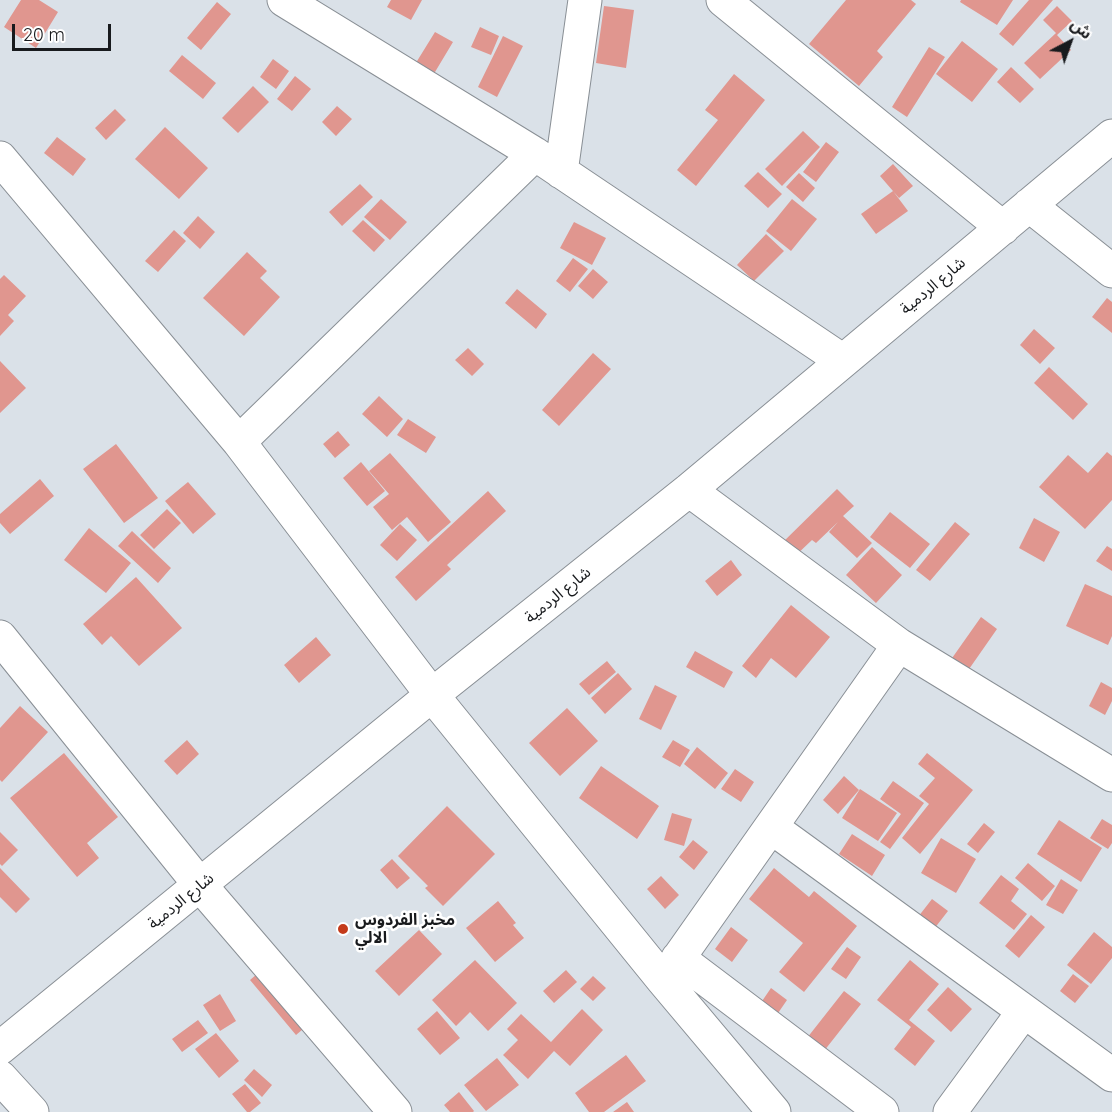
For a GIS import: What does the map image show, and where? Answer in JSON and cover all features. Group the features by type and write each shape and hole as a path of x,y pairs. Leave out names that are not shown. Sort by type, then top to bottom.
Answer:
{"street":[{"path":"284,0 548,163 843,361"},
{"path":"239,442 548,163 585,0"},
{"path":"723,0 1003,228"},
{"name":"شارع الردمية","path":"0,1048 432,695 689,490 1112,136"},
{"path":"0,158 239,442 432,695 670,969 774,1112"},
{"path":"1029,206 1112,271"},
{"path":"689,490 899,645 1112,775"},
{"path":"0,637 200,885 395,1112"},
{"path":"670,969 899,645"},
{"path":"771,827 1112,1075"},
{"path":"670,969 882,1112"},
{"path":"950,1112 1024,1011"},
{"path":"0,1077 32,1112"}],"building":[{"path":"21,0 39,0 58,12 36,48 4,27"},
{"path":"391,0 422,0 411,20 387,7"},
{"path":"846,0 911,0 916,4 877,51 883,57 859,86 809,44"},
{"path":"961,0 1013,0 997,25 960,2"},
{"path":"1029,0 1053,0 1013,46 999,34"},
{"path":"217,2 231,14 201,50 187,38"},
{"path":"604,6 634,10 626,68 596,63"},
{"path":"1057,6 1072,21 1057,35 1071,50 1040,79 1024,63 1056,33 1043,20"},
{"path":"480,27 499,36 491,55 471,47"},
{"path":"435,32 453,42 432,77 414,66"},
{"path":"503,36 523,46 497,97 478,87"},
{"path":"962,41 998,69 972,102 936,74"},
{"path":"929,47 945,57 907,117 892,107"},
{"path":"182,55 216,83 203,99 169,71"},
{"path":"273,59 289,71 276,89 260,77"},
{"path":"1011,67 1034,89 1020,103 997,82"},
{"path":"734,74 765,100 696,186 677,170 718,120 705,110"},
{"path":"295,76 311,89 292,111 277,99"},
{"path":"253,86 269,102 238,133 222,118"},
{"path":"337,106 352,119 336,136 322,122"},
{"path":"115,109 126,120 106,140 95,128"},
{"path":"165,127 208,168 179,199 135,159"},
{"path":"803,131 820,147 782,186 765,169"},
{"path":"57,137 86,159 73,176 44,153"},
{"path":"826,142 839,152 816,182 803,172"},
{"path":"893,164 913,186 899,198 880,176"},
{"path":"758,172 782,194 768,208 744,186"},
{"path":"799,173 815,188 803,202 786,187"},
{"path":"360,184 373,197 342,226 329,212"},
{"path":"893,191 908,211 876,234 861,214"},
{"path":"381,199 407,222 390,240 364,217"},
{"path":"792,199 817,219 791,251 766,231"},
{"path":"198,216 215,232 200,249 183,233"},
{"path":"363,220 385,240 374,252 352,231"},
{"path":"574,222 606,238 592,265 560,248"},
{"path":"174,230 186,241 158,272 145,261"},
{"path":"766,234 784,251 754,281 737,265"},
{"path":"247,252 267,271 260,278 280,297 244,336 203,298"},
{"path":"573,258 588,269 570,292 556,281"},
{"path":"593,269 608,282 593,299 578,286"},
{"path":"4,275 26,296 8,315 14,321 0,336 0,279"},
{"path":"517,289 547,314 536,329 505,303"},
{"path":"1107,298 1112,302 1112,333 1092,317"},
{"path":"1034,329 1055,348 1040,364 1020,345"},
{"path":"468,348 484,364 472,376 455,360"},
{"path":"593,353 611,369 559,426 542,410"},
{"path":"0,361 26,388 0,413"},
{"path":"1049,367 1088,404 1073,420 1034,383"},
{"path":"379,396 403,419 387,437 362,414"},
{"path":"408,419 436,437 426,453 397,435"},
{"path":"338,431 350,445 335,458 323,444"},
{"path":"116,444 158,498 124,523 83,469"},
{"path":"1107,452 1112,456 1112,500 1085,529 1039,487 1068,455 1088,473"},
{"path":"390,453 451,522 428,542 407,517 392,530 373,507 389,494 369,471"},
{"path":"361,462 385,491 367,506 343,478"},
{"path":"40,479 54,496 10,534 0,523 0,514"},
{"path":"188,482 216,514 193,534 165,501"},
{"path":"837,489 854,506 843,516 872,543 857,558 829,532 838,522 816,543 812,540 793,558 780,545"},
{"path":"488,491 506,511 447,565 451,569 416,601 395,577"},
{"path":"167,509 181,523 154,549 140,535"},
{"path":"890,512 930,544 910,568 870,537"},
{"path":"1034,518 1060,532 1044,562 1019,548"},
{"path":"955,522 970,534 930,581 916,570"},
{"path":"400,524 417,540 397,561 380,545"},
{"path":"89,528 131,563 106,593 64,560"},
{"path":"132,531 171,568 158,583 118,546"},
{"path":"1107,546 1112,549 1112,571 1096,561"},
{"path":"872,547 902,575 876,603 846,575"},
{"path":"731,560 742,575 717,596 705,581"},
{"path":"136,577 182,628 139,666 111,636 102,645 83,624"},
{"path":"1085,584 1112,596 1112,636 1108,645 1066,626"},
{"path":"791,605 830,637 796,678 771,658 756,678 742,666"},
{"path":"981,617 997,629 967,672 950,661"},
{"path":"316,637 331,655 299,683 284,665"},
{"path":"695,651 733,672 724,688 686,667"},
{"path":"607,661 616,672 589,695 579,684"},
{"path":"618,673 632,689 605,714 591,698"},
{"path":"1101,682 1112,688 1112,701 1105,715 1089,706"},
{"path":"655,685 677,696 661,730 639,719"},
{"path":"20,706 48,732 2,782 0,780 0,728"},
{"path":"567,708 598,741 560,776 529,743"},
{"path":"187,740 199,754 177,775 164,761"},
{"path":"673,740 690,750 680,767 662,757"},
{"path":"697,747 728,773 715,789 684,764"},
{"path":"64,753 118,817 87,843 99,858 77,877 10,798"},
{"path":"927,753 973,790 920,854 902,838 929,804 919,796 935,778 918,764"},
{"path":"601,766 659,806 637,839 579,798"},
{"path":"735,769 754,782 741,802 721,789"},
{"path":"844,776 859,790 838,814 823,800"},
{"path":"893,781 924,803 890,849 880,842 901,814 880,799"},
{"path":"860,789 897,813 878,841 842,818"},
{"path":"447,806 495,854 443,906 425,888 428,886 398,856"},
{"path":"672,813 692,819 684,846 664,840"},
{"path":"1102,819 1112,825 1112,843 1108,849 1090,838"},
{"path":"1059,820 1102,848 1081,882 1037,854"},
{"path":"984,823 995,832 978,853 967,844"},
{"path":"0,832 18,850 2,866 0,864"},
{"path":"852,834 885,855 872,876 839,854"},
{"path":"941,838 976,859 956,893 921,873"},
{"path":"693,840 708,852 694,870 679,857"},
{"path":"392,859 410,878 397,889 380,870"},
{"path":"1028,863 1055,886 1042,901 1015,878"},
{"path":"0,868 30,899 16,913 0,897"},
{"path":"774,868 809,897 814,891 857,926 804,992 779,972 803,943 749,899"},
{"path":"1001,875 1019,889 1011,901 1027,914 1014,930 979,903"},
{"path":"661,876 679,895 665,909 647,889"},
{"path":"1061,879 1078,890 1063,914 1046,905"},
{"path":"932,899 948,911 934,929 918,917"},
{"path":"498,901 516,923 513,925 524,938 495,962 466,928"},
{"path":"1031,915 1045,927 1019,958 1005,946"},
{"path":"731,927 748,940 732,962 715,949"},
{"path":"419,930 442,954 399,996 375,971"},
{"path":"1094,932 1112,947 1112,958 1091,984 1067,965"},
{"path":"847,947 861,957 846,979 831,969"},
{"path":"475,960 517,1003 488,1031 470,1012 456,1026 432,1000"},
{"path":"910,960 939,984 909,1020 935,1041 915,1066 894,1049 911,1027 877,1000"},
{"path":"263,969 309,1024 296,1035 250,980"},
{"path":"566,970 577,982 554,1003 543,991"},
{"path":"1073,974 1089,986 1075,1003 1060,991"},
{"path":"593,976 606,988 593,1001 580,989"},
{"path":"948,987 972,1009 951,1032 927,1010"},
{"path":"771,988 787,1000 774,1019 758,1007"},
{"path":"844,991 861,1004 824,1051 807,1038"},
{"path":"220,994 236,1021 220,1031 203,1005"},
{"path":"582,1009 603,1030 570,1066 554,1051 528,1079 503,1055 518,1040 507,1029 521,1014 551,1042"},
{"path":"437,1011 460,1038 440,1055 417,1029"},
{"path":"198,1020 208,1033 182,1052 172,1039"},
{"path":"216,1033 239,1061 219,1078 195,1049"},
{"path":"626,1055 646,1081 604,1112 589,1112 575,1093"},
{"path":"497,1058 519,1085 486,1111 464,1085"},
{"path":"254,1069 272,1085 262,1097 244,1080"},
{"path":"245,1084 261,1103 250,1112 247,1112 232,1094"},
{"path":"459,1092 473,1112 450,1112 444,1105"},
{"path":"627,1102 634,1112 613,1112"}],"place":[{"name":"مخبز الفردوس الالي","path":"343,929"}]}
